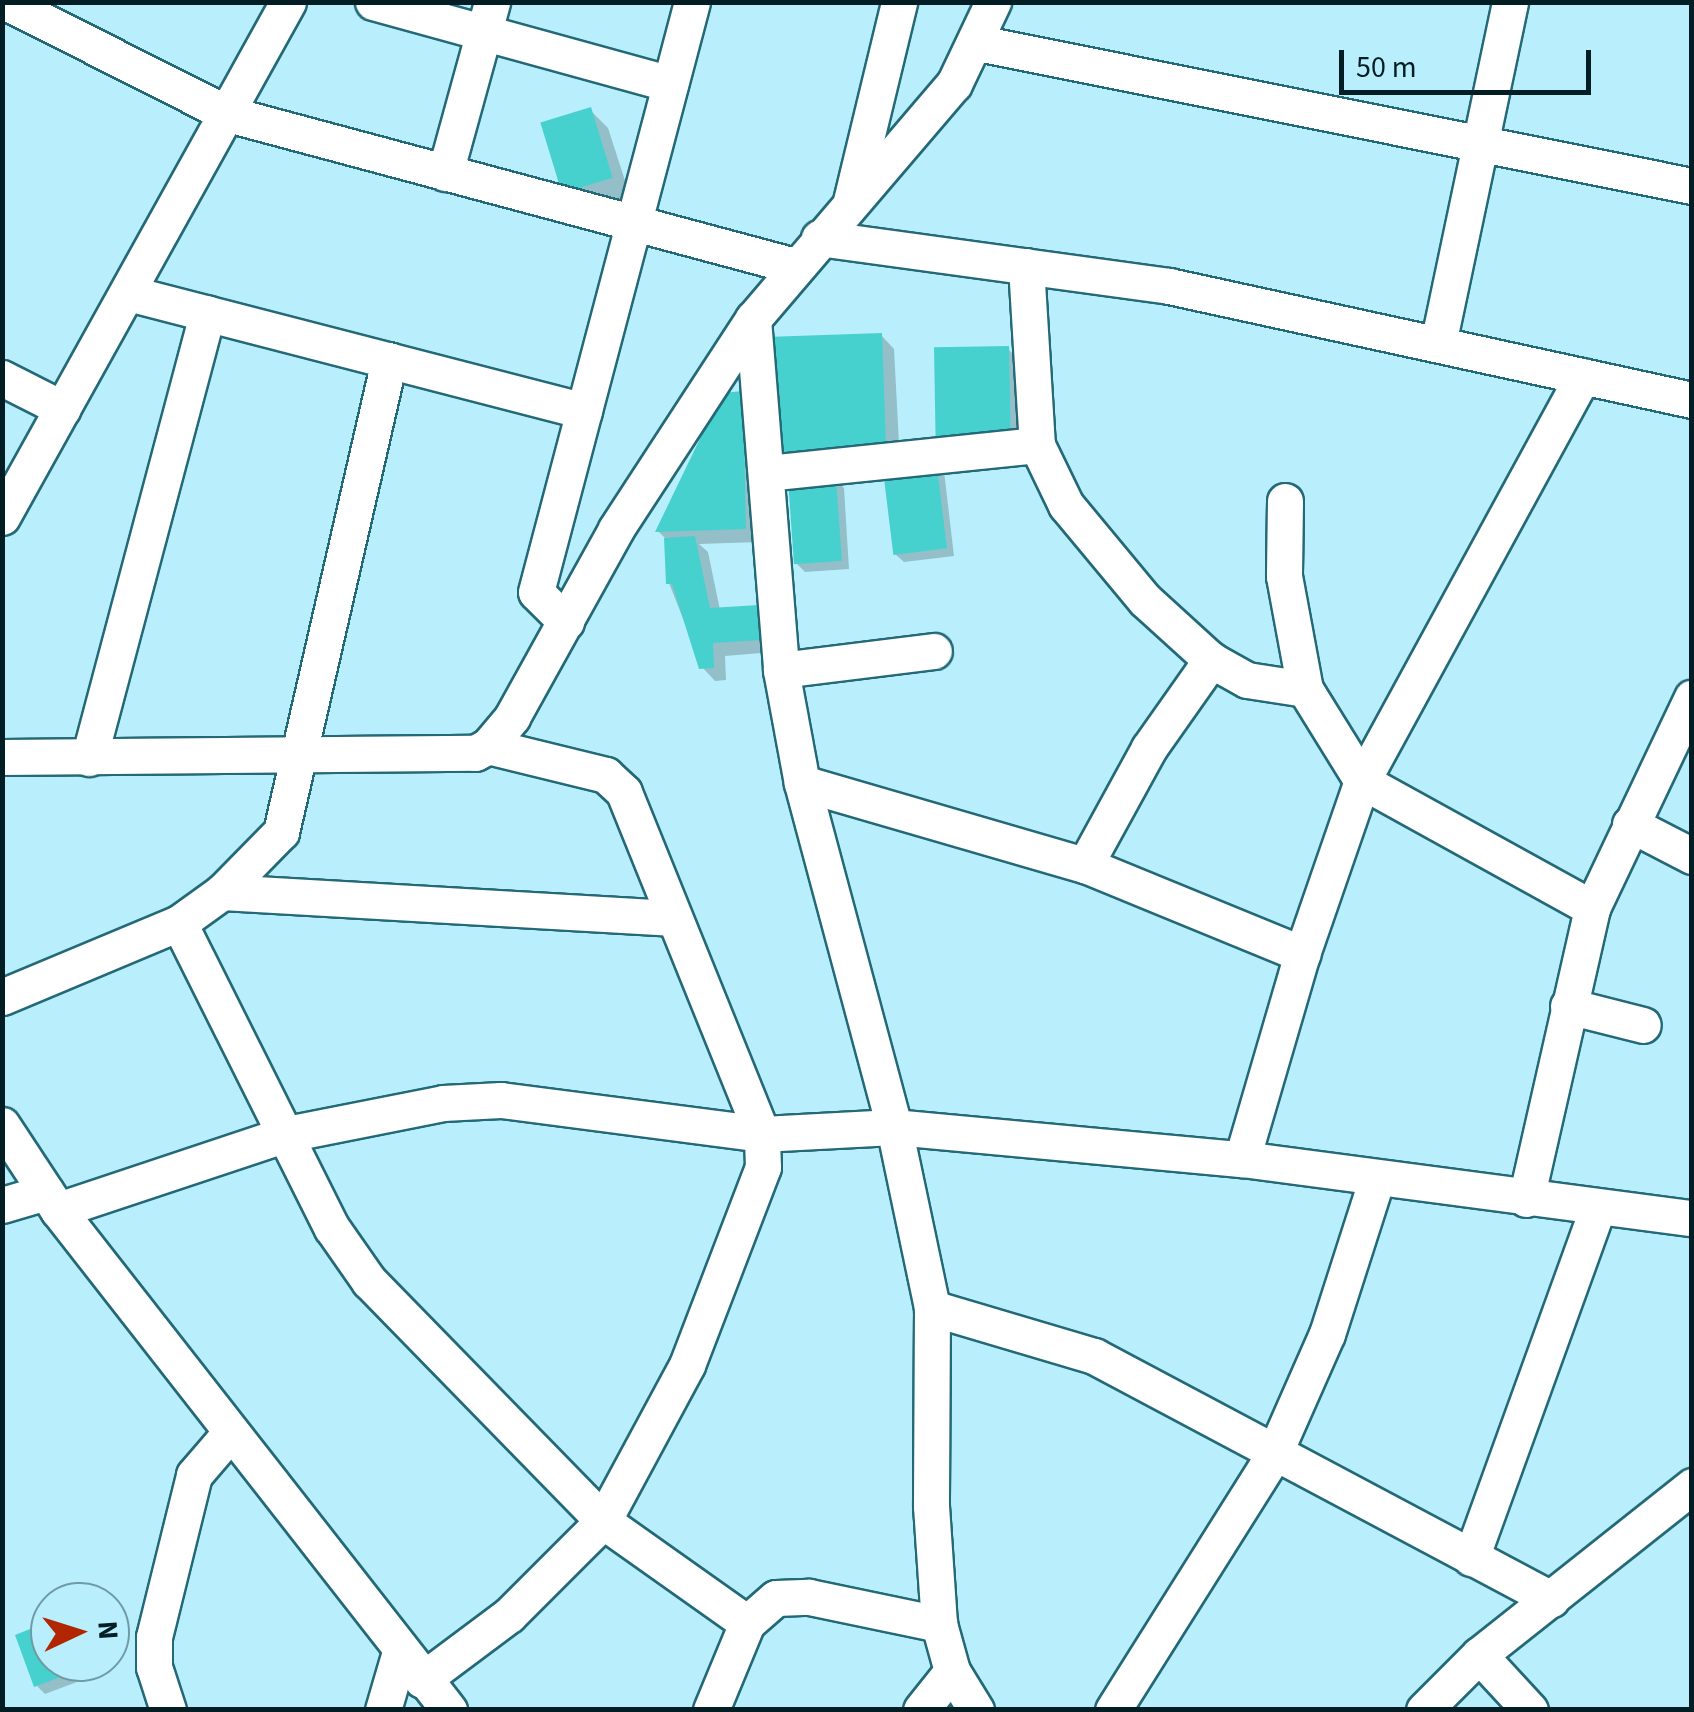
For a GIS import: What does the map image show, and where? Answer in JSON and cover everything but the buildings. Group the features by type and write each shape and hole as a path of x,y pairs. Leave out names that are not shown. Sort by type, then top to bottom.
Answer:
{"street":[{"path":"2,517 288,2"},
{"path":"373,2 487,19 670,84"},
{"path":"566,622 536,592 692,2"},
{"path":"850,205 899,2"},
{"path":"2,756 475,753 488,746 566,622 616,529 753,319 954,84 978,43 993,2"},
{"path":"1438,344 1510,2"},
{"path":"9,3 228,114 634,219 796,266"},
{"path":"446,172 487,19"},
{"path":"978,43 1692,186"},
{"path":"819,238 1170,286 1692,400"},
{"path":"1026,266 1037,445 1066,505 1100,550 1211,660 1247,680 1305,689"},
{"path":"128,293 584,411"},
{"path":"89,758 208,313"},
{"path":"753,319 781,670 802,783 894,1128 932,1308 931,1506 939,1624 952,1672 976,1710"},
{"path":"2,997 178,923 222,892 281,832 389,360"},
{"path":"1242,1158 1302,954 1362,781 1583,376"},
{"path":"2,378 62,410"},
{"path":"766,473 1037,445"},
{"path":"1284,501 1284,576 1305,689 1362,781 1592,908"},
{"path":"781,670 934,651"},
{"path":"1085,865 1141,762 1211,660"},
{"path":"1526,1199 1592,908 1692,697"},
{"path":"422,1680 510,1615 603,1520 687,1365 755,1202 762,1134 670,918 624,792 606,775 488,746"},
{"path":"802,783 1085,865 1302,954"},
{"path":"1630,824 1692,856"},
{"path":"222,892 670,918"},
{"path":"178,923 332,1228 368,1281 603,1520 746,1623"},
{"path":"1568,1006 1644,1026"},
{"path":"2,1205 52,1201 287,1134 444,1104 502,1100 762,1134 894,1128 1242,1158 1526,1199 1692,1218"},
{"path":"2,1125 52,1201 449,1710"},
{"path":"1114,1710 1274,1454 1327,1334 1377,1178"},
{"path":"1471,1558 1598,1207"},
{"path":"932,1308 1094,1356 1551,1599"},
{"path":"168,1710 154,1667 154,1637 194,1475 230,1433"},
{"path":"1424,1710 1479,1655 1692,1486"},
{"path":"711,1710 746,1623 762,1606 789,1595 939,1624"},
{"path":"383,1710 400,1652"},
{"path":"1479,1655 1530,1710"},
{"path":"921,1710 952,1672"}]}
